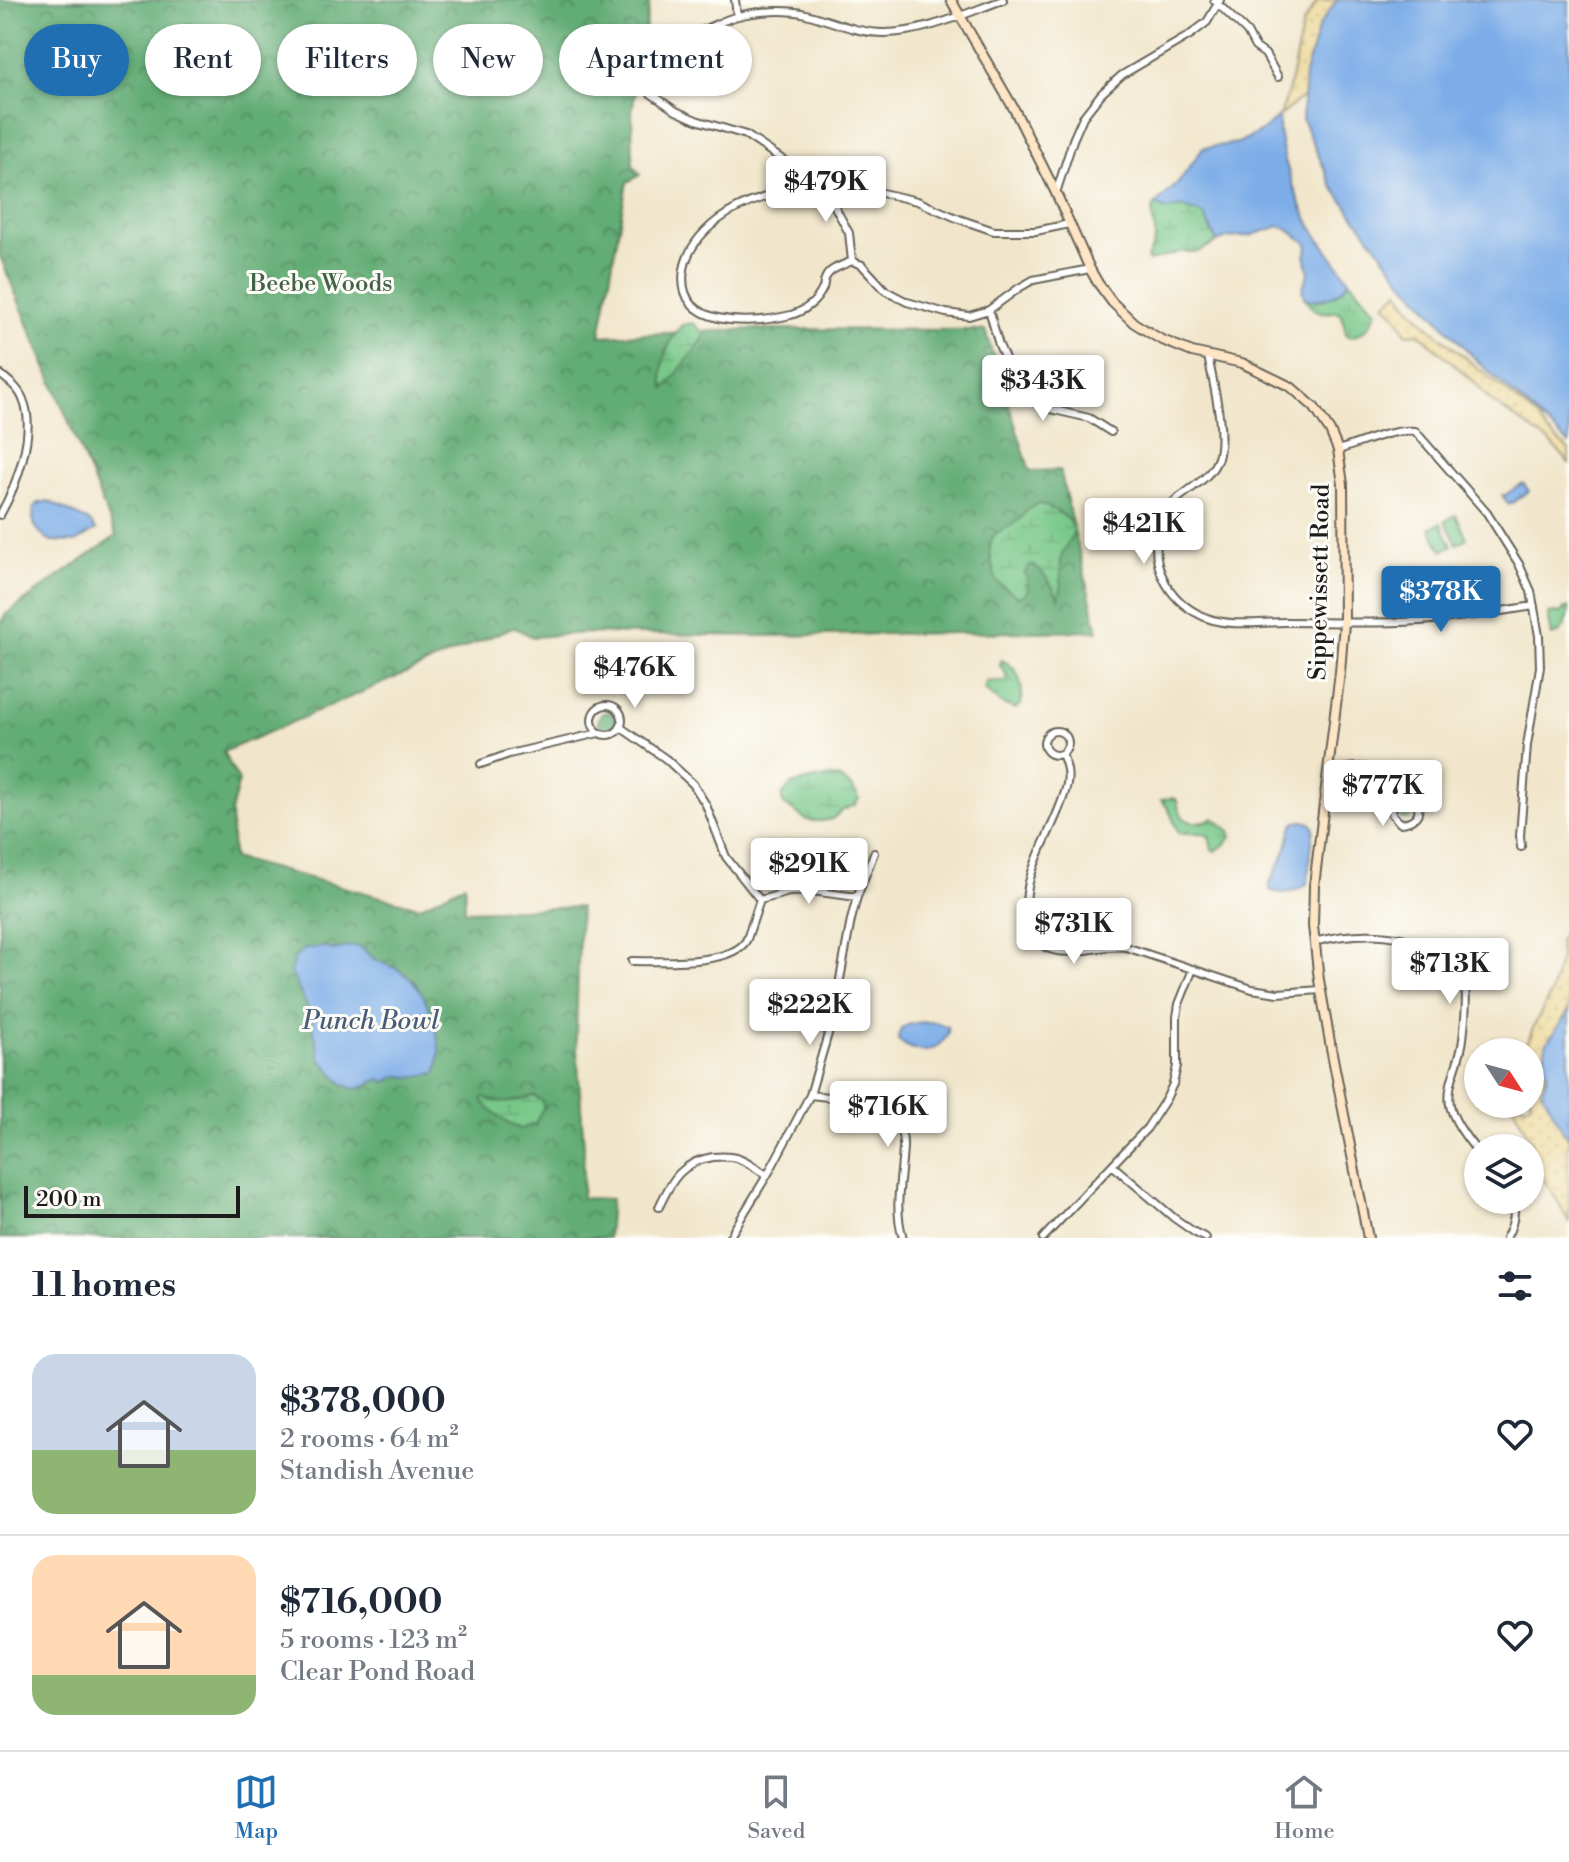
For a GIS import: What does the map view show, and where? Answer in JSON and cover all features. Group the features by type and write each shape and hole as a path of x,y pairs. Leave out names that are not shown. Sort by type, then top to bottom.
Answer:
{"main road":[{"name":"Sippewissett Road","path":"951,0 1008,97 1090,269 1112,302 1150,334 1208,356 1256,368 1291,387 1314,407 1338,450 1343,484 1344,623 1314,886 1314,942 1368,1238"}],"street":[{"path":"735,0 737,16"},
{"path":"718,24 737,16 796,13 855,29 901,32 1003,0"},
{"path":"1047,176 1060,168 1083,117 1101,94 1122,75 1207,22 1217,1 1247,32 1255,47 1265,54 1278,77"},
{"path":"654,96 676,111 746,135 815,185"},
{"path":"1056,193 1066,157"},
{"path":"1069,224 1036,231 994,231 917,201 878,192 815,185 749,202 719,219 691,248 686,261 683,292 692,304 711,317 725,320 755,320 793,314 820,295 831,271 852,261 862,265 886,291 907,302 969,316 989,310 1033,280 1090,269"},
{"path":"838,186 835,207 849,233 852,261"},
{"path":"989,310 999,345 1025,396 1050,409 1089,418 1111,432"},
{"path":"1208,356 1219,426 1218,456 1211,472 1177,499 1164,513 1157,528 1156,549 1161,577 1186,607 1209,619 1233,622 1344,623 1419,621 1534,606"},
{"path":"0,374 16,387 24,400 28,420 15,483 0,515"},
{"path":"1338,450 1411,430 1418,434 1480,503 1526,577 1540,640 1540,667 1527,745 1521,847"},
{"path":"603,706 612,706 620,713 620,727 609,736 599,733 592,726 595,711 603,706"},
{"path":"620,727 666,759 693,784 706,805 726,857 760,900"},
{"path":"481,764 509,754 599,733"},
{"path":"1062,754 1068,775 1066,786 1027,894 1028,916 1034,936 1045,947 1057,951 1120,947 1267,992 1321,990"},
{"path":"1328,771 1362,766 1385,775 1398,792 1417,804 1416,818 1409,823 1400,823 1392,814 1398,792"},
{"path":"729,1238 810,1095 833,1017 857,897 874,853"},
{"path":"760,900 789,892 812,891 857,897"},
{"path":"632,961 695,960 736,951 747,939 760,900"},
{"path":"1314,942 1346,936 1402,937 1440,952 1460,968 1465,990 1463,1038 1449,1100 1455,1119 1465,1134"},
{"path":"1043,1238 1155,1117 1170,1091 1177,1066 1178,1010 1193,969"},
{"path":"810,1095 875,1107 891,1117 901,1129 904,1142 897,1216 903,1238"},
{"path":"659,1207 679,1173 696,1160 720,1156 736,1158 767,1175"},
{"path":"1112,1165 1174,1218 1206,1238"},
{"path":"1506,1238 1515,1214"}],"green space":[{"name":"Beebe Woods","path":"0,0 650,0 646,24 559,24 559,96 635,96 633,165 640,175 627,182 600,336 757,329 985,330 1030,471 1060,470 1098,631 759,636 586,633 533,637 513,627 223,752 239,781 231,812 233,858 419,907 465,884 465,911 580,907 576,1035 584,1147 582,1198 611,1199 608,1238 0,1238 0,622 6,614 116,536 0,256"},
{"path":"1155,205 1167,210 1183,207 1204,215 1217,242 1198,252 1180,252 1149,261 1147,259 1155,239 1152,214"},
{"path":"1349,280 1377,311 1367,328 1350,337 1346,334 1341,314 1337,311 1318,311 1305,299 1330,297 1341,291"},
{"path":"693,323 705,334 703,339 665,389 662,372 668,347 682,325"},
{"path":"1039,504 1066,518 1074,530 1062,555 1059,598 1041,571 1033,565 1025,573 1028,584 1023,595 1018,597 996,581 990,548 993,537"},
{"path":"1456,515 1467,538 1457,544 1445,521"},
{"path":"1441,523 1452,546 1442,551 1430,528"},
{"path":"1569,607 1565,624 1552,636 1548,614 1563,612"},
{"path":"1001,660 1013,667 1019,678 1021,705 1015,709 1002,704 984,689 986,682 1006,680 1006,673 1000,666"},
{"path":"607,712 616,721 607,730 598,721"},
{"path":"834,777 849,785 859,799 855,805 832,819 810,821 782,800 791,785"},
{"path":"1161,800 1177,800 1181,814 1189,821 1214,818 1231,832 1226,844 1215,851 1209,836 1179,833"},
{"path":"1401,801 1409,801 1414,810 1412,817 1401,819 1396,814 1396,806"},
{"path":"534,1096 543,1102 543,1108 535,1124 521,1129 499,1117 482,1100 484,1097 511,1102"}],"sand":[{"path":"1318,0 1352,0 1310,92 1279,116 1288,93 1303,24"},
{"path":"1399,291 1430,328 1538,418 1548,432 1569,450 1569,463 1553,445 1491,401 1418,333 1406,334 1397,316 1385,304"},
{"path":"1569,923 1569,1007 1547,1046 1544,1078 1544,1038 1529,1038 1551,993 1560,957 1559,942"},
{"path":"1544,1078 1545,1089 1568,1134 1569,1223 1544,1180 1544,1134 1527,1134 1519,1118 1544,1118"}],"water":[{"path":"1337,0 1569,0 1569,444 1478,362 1402,280 1332,186 1302,119 1305,74 1319,26"},
{"path":"1279,116 1285,159 1301,204 1317,236 1349,280 1341,291 1325,299 1305,299 1302,290 1309,272 1305,255 1307,243 1286,228 1280,226 1217,242 1204,215 1183,207 1167,210 1155,205 1178,183 1203,148 1238,143 1262,131"},
{"path":"1523,483 1529,491 1509,505 1502,495"},
{"path":"48,501 89,521 96,530 76,542 51,541 35,526 33,518 34,507"},
{"path":"1304,821 1314,828 1307,884 1289,892 1270,890 1292,828 1296,822"},
{"name":"Punch Bowl","path":"352,946 361,948 374,959 403,973 418,988 430,1010 437,1037 439,1062 436,1073 398,1076 386,1082 381,1079 355,1089 344,1085 320,1059 311,1015 290,971 295,957 305,949 325,947 333,950"},
{"path":"1569,1011 1569,1138 1544,1095 1546,1044"},
{"path":"935,1022 948,1027 948,1030 935,1048 919,1051 898,1040 906,1026"}]}
